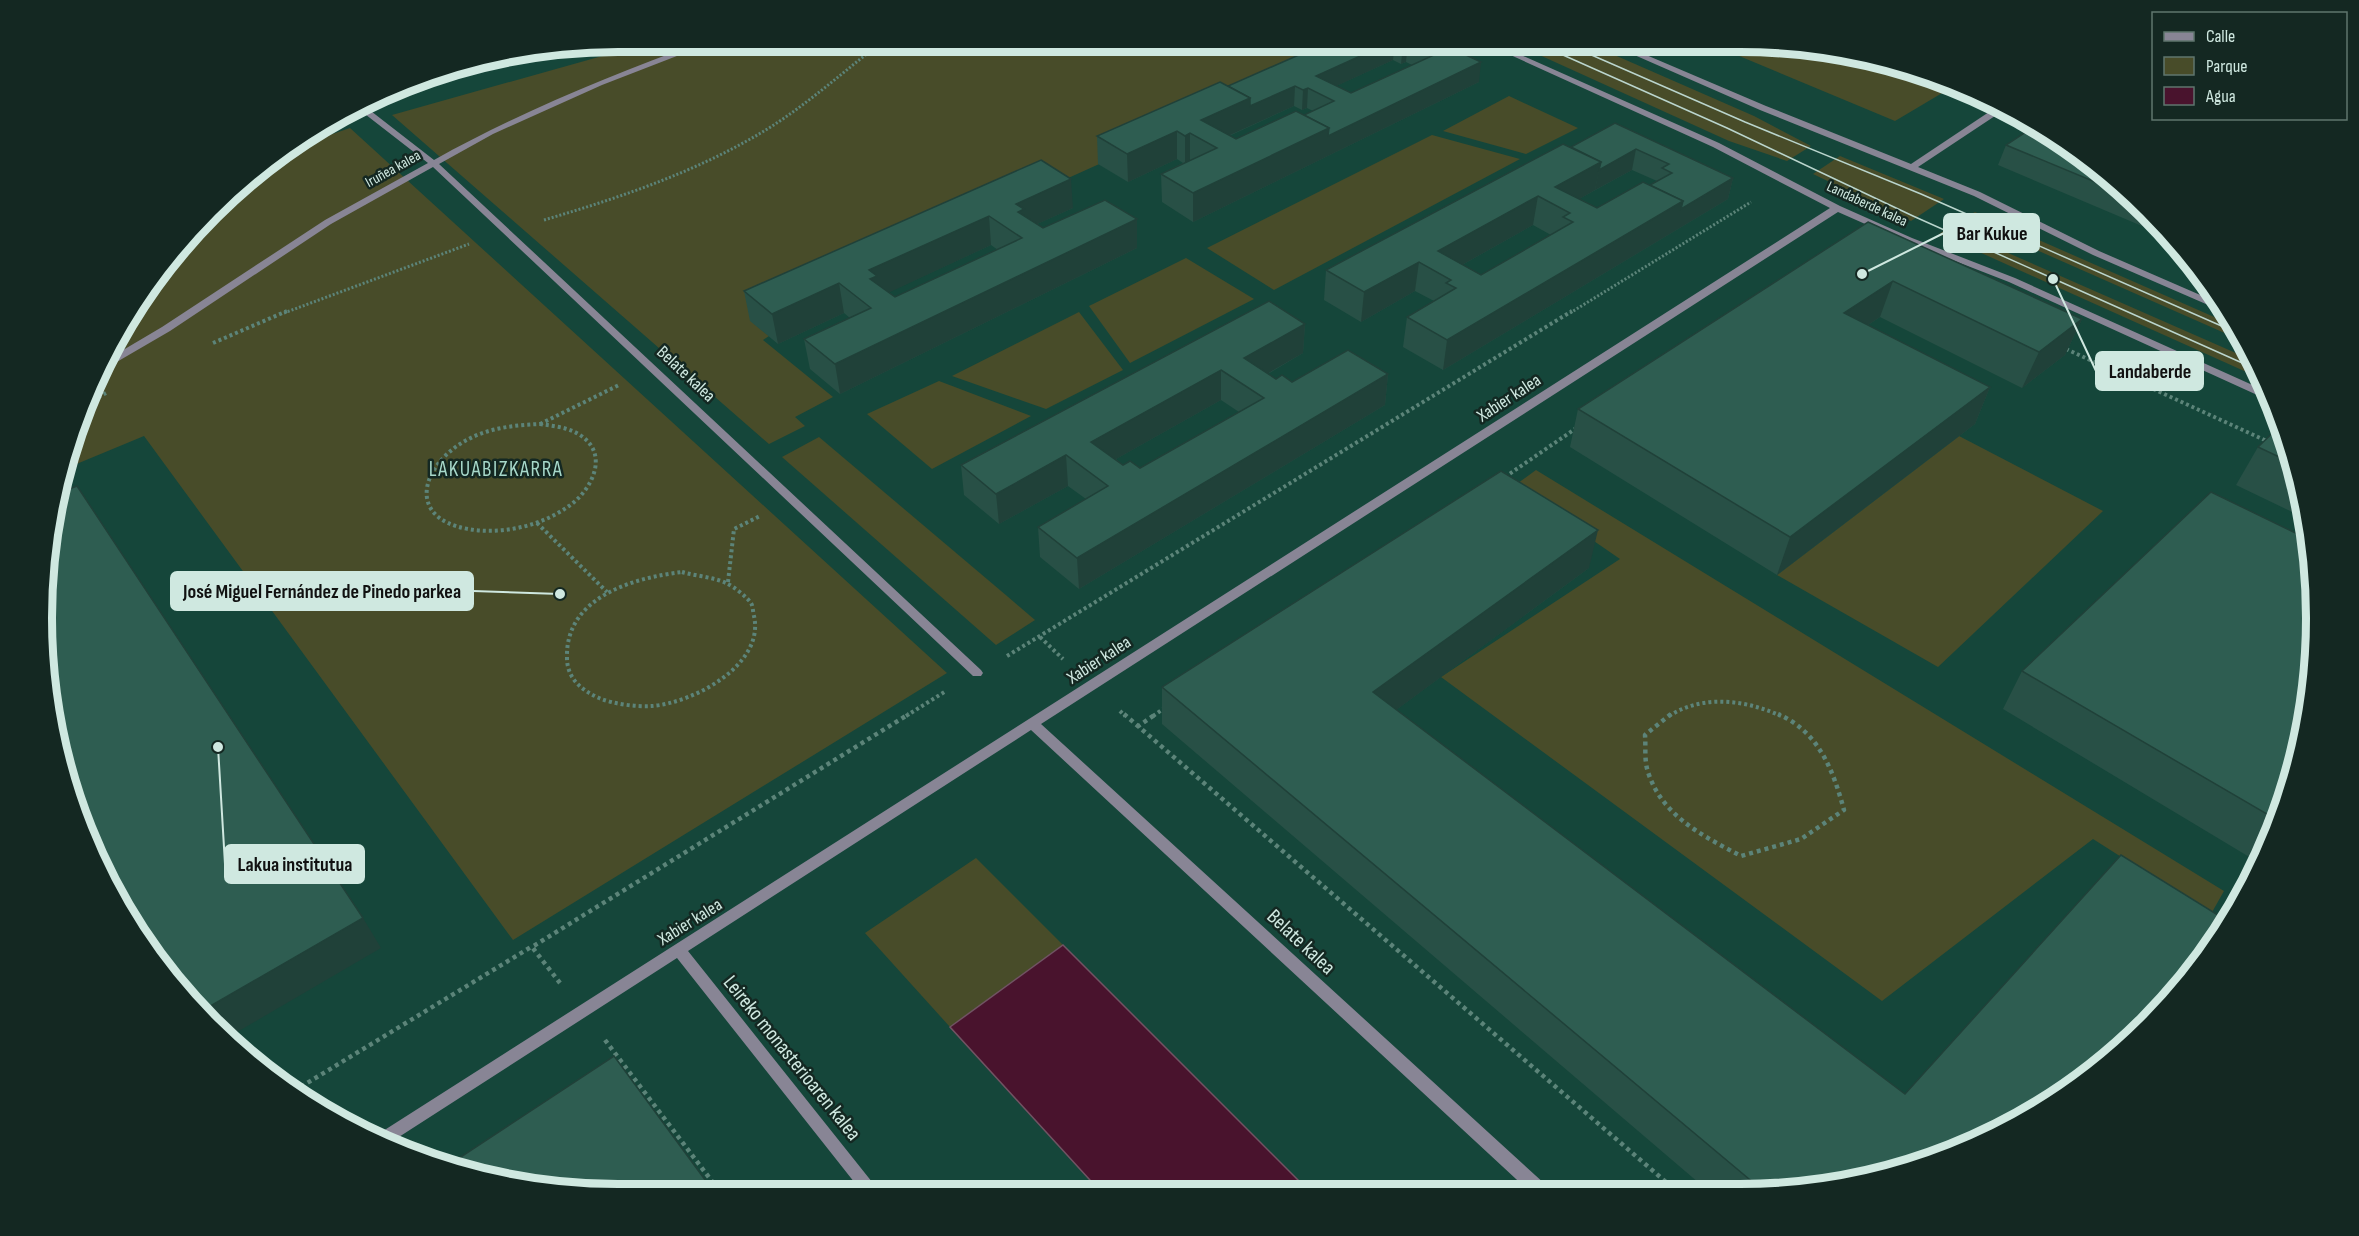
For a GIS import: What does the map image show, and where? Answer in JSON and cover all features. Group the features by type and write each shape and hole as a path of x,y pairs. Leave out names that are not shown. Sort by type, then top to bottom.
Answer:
{"street":[{"name":"Iruñea kalea","path":"117,357 166,330 328,222 490,132 598,83 682,52"},
{"name":"Landaberde kalea","path":"1508,52 1716,145 1837,208 1909,240 2012,280 2258,392"},
{"path":"1632,52 1763,108 1977,194 2096,253 2210,303"},
{"name":"Belate kalea","path":"366,112 433,163 977,673"},
{"path":"1913,167 1994,113"},
{"name":"Xabier kalea","path":"389,1134 1837,208"},
{"name":"Belate kalea","path":"1033,724 1533,1184"},
{"name":"Leireko monasterioaren kalea","path":"679,950 866,1184"}],"path":[{"path":"435,83 508,63"},
{"path":"977,673 1074,617 1749,204"},
{"path":"2063,347 2269,443"},
{"path":"540,424 652,369"},
{"path":"540,424 563,427 581,435 594,447 597,463 594,480 581,496 562,511 537,523 509,530 482,531 457,528 439,518 427,505 425,489 430,472 444,456 464,441 489,431 514,425 540,424"},
{"path":"1503,477 1583,424"},
{"path":"728,582 734,529 792,499"},
{"path":"537,523 607,593"},
{"path":"682,572 707,574 728,582 745,595 755,612 756,632 749,652 734,672 711,688 683,700 653,706 624,705 598,699 579,686 567,669 565,649 571,628 586,609 607,593 631,581 657,574 682,572"},
{"path":"1721,699 1757,705 1787,716 1812,739 1830,767 1844,810 1801,839 1741,856 1693,832 1665,807 1648,771 1645,735 1661,720 1684,705 1721,699"},
{"path":"1167,706 1137,727 1667,1184"},
{"path":"302,1086 532,947"},
{"path":"614,1070 623,1064"}],"green space":[{"path":"616,52 1348,52 751,321 769,336 763,340 833,397 795,417 805,426 769,444 392,115"},
{"path":"1533,52 1608,52 1754,116 1811,146 1787,161 1729,141"},
{"path":"1730,52 1815,57 1851,63 1945,91 1895,121"},
{"path":"1509,96 1578,128 1526,154 1443,131"},
{"path":"350,128 947,673 513,940 144,436 74,465 83,436 111,368 128,335 169,274 218,218 245,193 274,169 318,139"},
{"path":"1432,135 1520,159 1274,290 1207,248"},
{"path":"1840,156 1944,199 1911,221 1813,174"},
{"path":"1975,212 2221,320 2232,336 1964,218"},
{"path":"1949,227 2242,356 2251,374 1939,234"},
{"path":"1186,258 1254,299 1130,363 1089,306"},
{"path":"1079,312 1123,370 1046,409 952,376"},
{"path":"939,381 1031,416 932,469 867,414"},
{"path":"1959,436 2103,511 1938,667 1777,575"},
{"path":"819,437 1035,620 996,645 782,457"},
{"path":"1536,470 2224,891 2211,914 2093,839 1882,1001 1441,677 1620,559 1514,486"},
{"path":"976,858 1063,945 950,1027 865,933"}],"water":[{"path":"1063,945 1302,1184 1094,1184 950,1027"}],"building":[{"path":"1305,52 1369,52 1316,76 1351,93 1434,55 1428,52 1459,52 1481,62 1328,136 1329,128 1304,115 1334,101 1308,88 1303,90 1295,86 1250,106 1250,98 1228,86"},
{"path":"1220,82 1250,98 1201,120 1236,139 1296,111 1329,128 1193,193 1161,174 1217,148 1190,133 1185,136 1177,131 1127,154 1097,136"},
{"path":"1615,123 1733,178 1681,209 1683,201 1650,185 1672,173 1662,168 1669,164 1636,149 1599,170 1601,162 1571,147"},
{"path":"2028,131 2085,169 2106,187 2006,145"},
{"path":"1563,144 1601,162 1555,187 1597,208 1643,182 1683,201 1447,340 1407,317 1456,288 1446,283 1451,280 1419,262 1364,292 1326,270","holes":["1538,196 1570,213 1563,217 1573,222 1481,275 1438,251"]},
{"path":"1041,160 1071,179 1016,204 1024,209 1018,212 1043,228 1105,200 1137,219 835,364 804,339 871,308 839,283 772,314 744,291","holes":["989,216 1022,238 895,297 870,279 877,276 869,270"]},
{"path":"1868,222 2082,319 2039,352 1893,281 1844,313 1990,387 1790,537 1578,409"},
{"path":"1269,301 1305,324 1244,358 1276,379 1282,375 1292,382 1348,350 1388,374 1077,558 1038,527 1108,486 1066,455 996,494 961,465","holes":["1221,370 1264,398 1140,468 1130,461 1123,465 1091,442"]},
{"path":"2274,431 2283,459 2258,447"},
{"path":"1501,471 1598,530 1373,692 1905,1094 2121,855 2221,917 2190,962 2141,1018 2085,1067 2024,1108 1957,1140 1887,1164 1815,1179 1754,1183 1162,687"},
{"path":"77,486 363,918 208,1007 169,962 128,901 96,834 72,764 57,692 52,618 57,544 68,490"},
{"path":"2211,492 2301,535 2306,618 2302,692 2287,764 2270,816 2022,671"},
{"path":"614,1056 708,1184 618,1184 544,1179 508,1173 457,1159"}],"tram line":[{"path":"1556,52 1727,128 1913,216 2246,365"},
{"path":"1585,52 1745,122 1921,194 2227,328"}],"place":[{"name":"Bar Kukue","path":"1862,274"},
{"name":"Landaberde","path":"2053,279"},
{"name":"José Miguel Fernández de Pinedo parkea","path":"560,594"},
{"name":"Lakua institutua","path":"218,747"}],"district":[{"name":"LAKUABIZKARRA","path":"496,469"}]}
